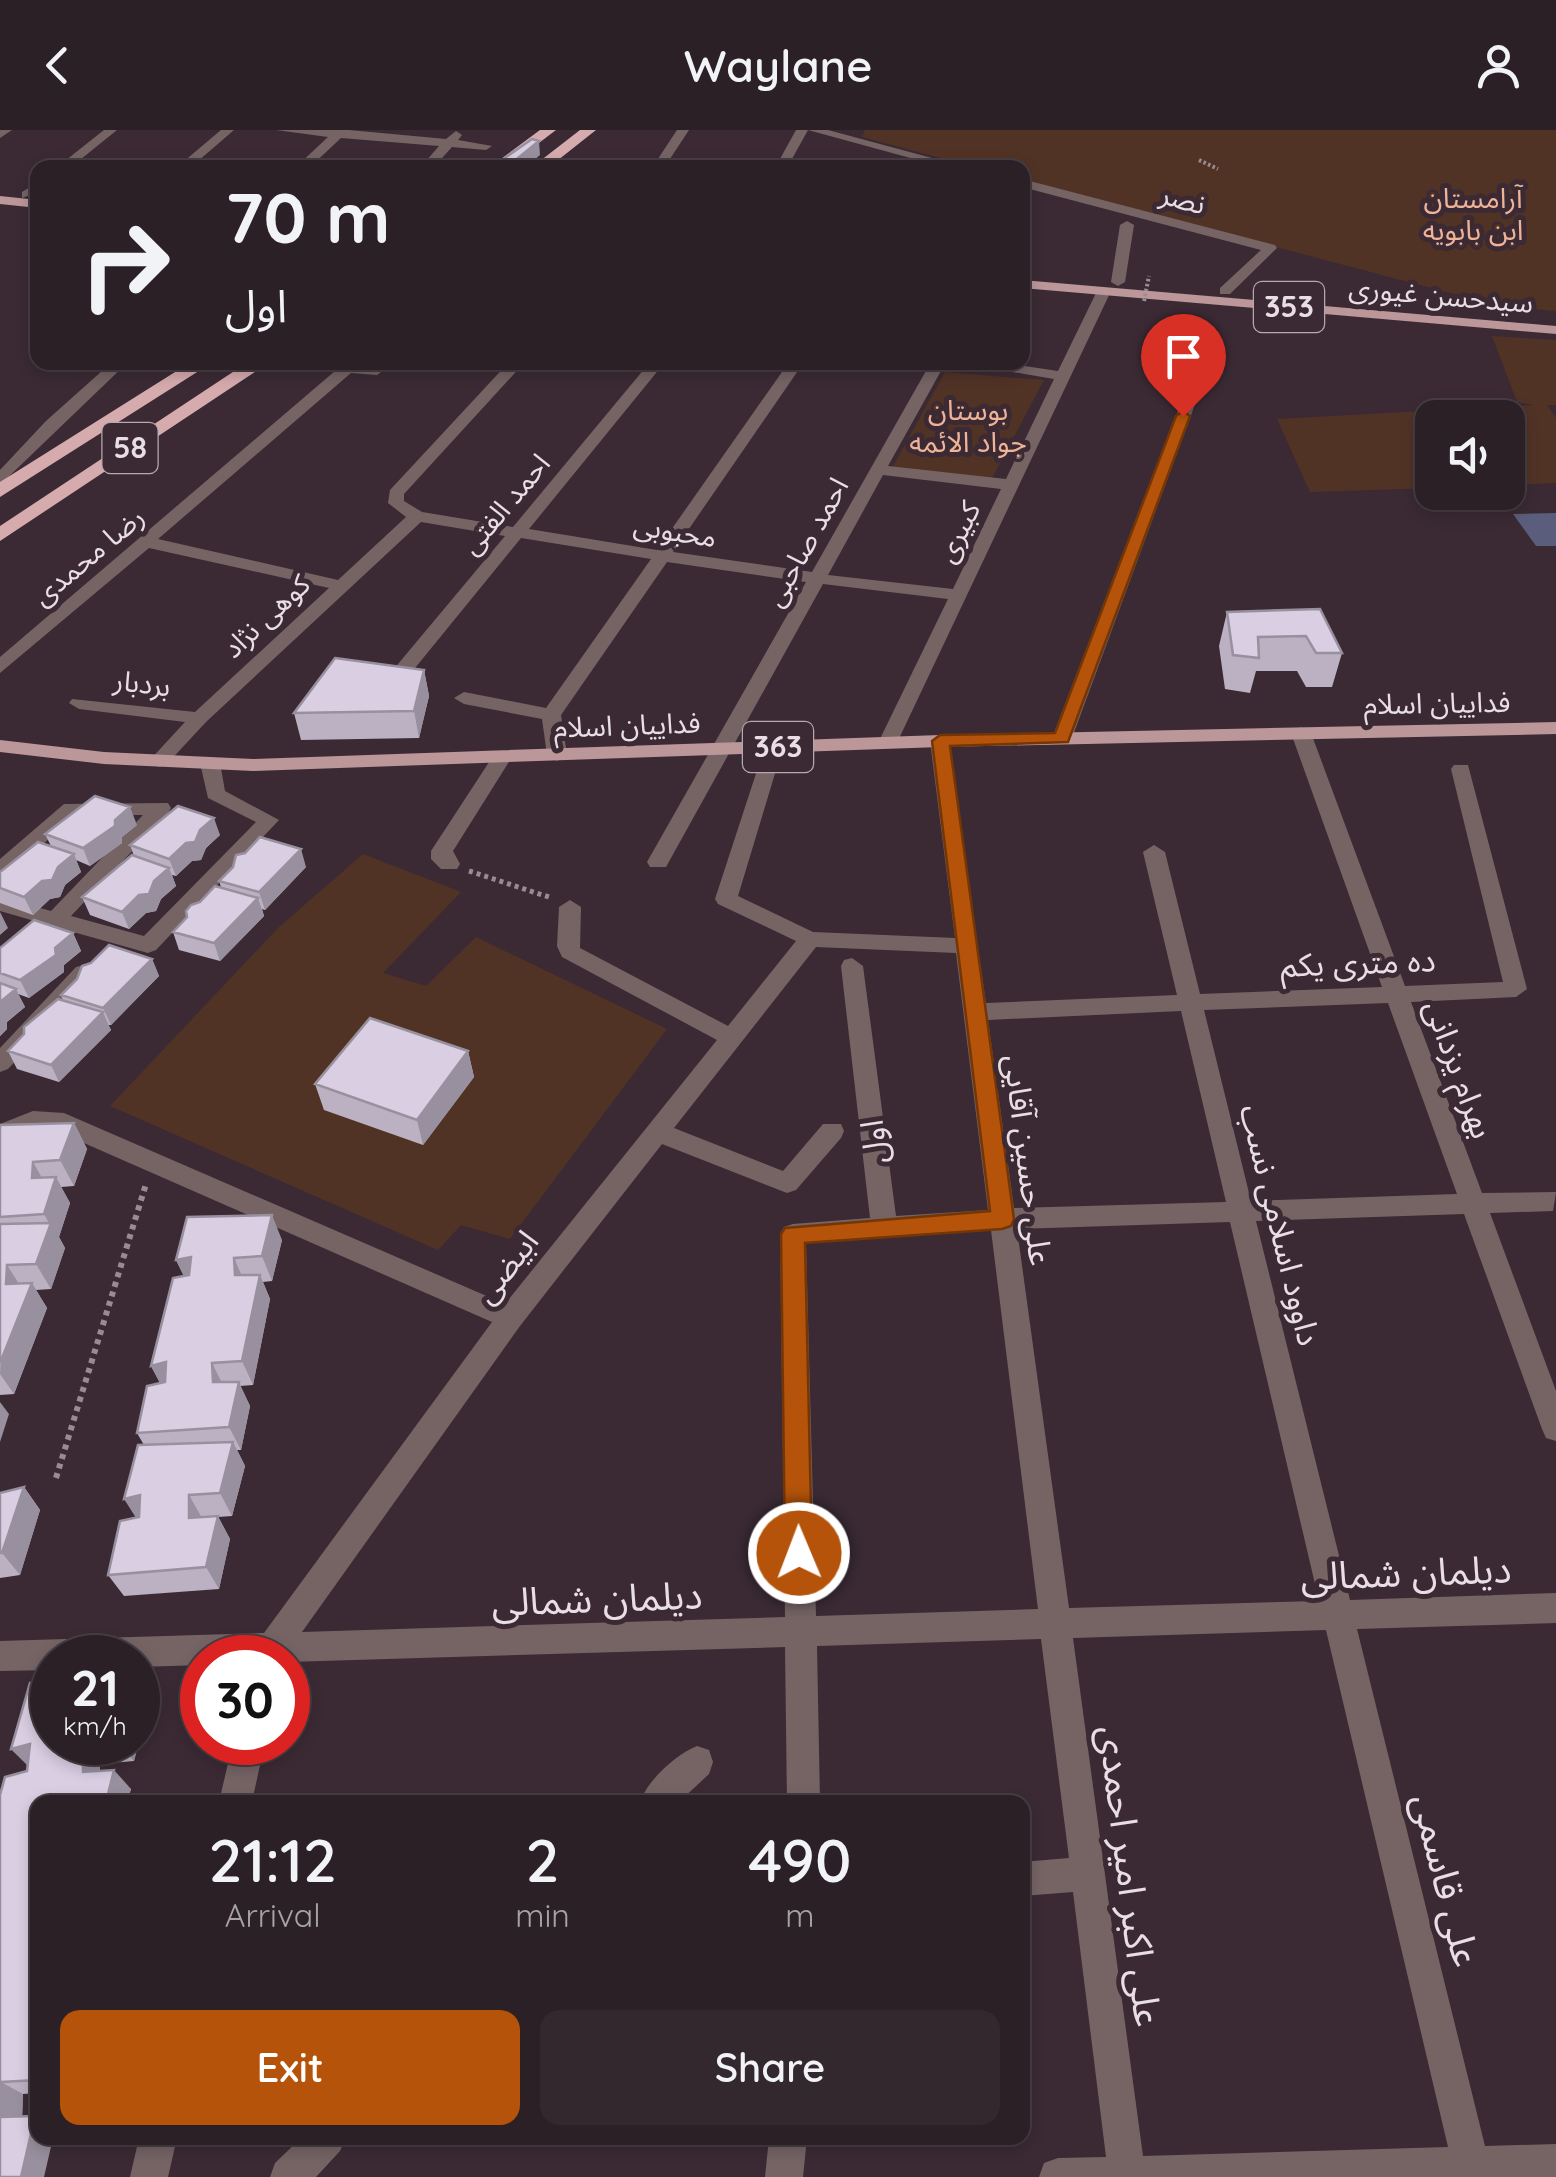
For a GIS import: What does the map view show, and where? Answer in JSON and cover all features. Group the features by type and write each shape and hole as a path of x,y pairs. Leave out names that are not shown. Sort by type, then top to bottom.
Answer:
{"highway":[{"path":"507,160 549,130"},
{"path":"549,160 590,130"},
{"name":"58","path":"0,491 191,370"},
{"name":"58","path":"0,535 249,370"},
{"path":"132,406 131,416 136,420 167,423"}],"main road":[{"path":"0,193 30,195"},
{"path":"0,200 30,196"},
{"name":"سیدحسن غیوری","path":"1030,275 1556,330"},
{"name":"سیدحسن غیوری","path":"1030,284 1225,291 1556,320"},
{"name":"فداییان اسلام","path":"0,746 210,764 940,741 1556,728"}],"street":[{"path":"72,160 111,130"},
{"path":"192,160 228,130"},
{"path":"282,130 486,146"},
{"path":"433,160 461,130"},
{"path":"663,160 684,130"},
{"path":"785,160 802,130"},
{"path":"814,130 932,160"},
{"path":"310,160 340,132"},
{"name":"نصر","path":"1030,185 1270,248 1225,291"},
{"name":"کبیری","path":"888,743 1111,286 1127,224"},
{"path":"0,480 52,424 112,370"},
{"name":"رضا محمدی","path":"0,667 345,370"},
{"path":"417,516 396,503 396,493 511,370"},
{"name":"احمد الفتی","path":"394,680 651,370"},
{"path":"556,755 551,714 791,370"},
{"name":"احمد صاحبی","path":"658,862 934,370"},
{"path":"1020,370 1064,376"},
{"path":"1062,738 1196,380"},
{"path":"878,470 1011,485"},
{"name":"محبوبی","path":"417,516 816,581 958,595"},
{"name":"کوهی نژاد","path":"159,761 339,584 417,516"},
{"path":"147,542 339,584"},
{"path":"464,698 551,714"},
{"name":"بردبار","path":"78,704 199,718"},
{"name":"بهرام یزدانی","path":"1301,733 1556,1428"},
{"name":"علی حسین آقایی","path":"940,741 1050,1587"},
{"path":"773,747 726,899 810,939 967,946"},
{"path":"449,864 442,859 442,851 502,757"},
{"path":"0,904 148,945 269,820 215,794 210,764"},
{"name":"ده متری یکم","path":"976,1012 1516,989 1461,770"},
{"path":"0,870 70,809 161,808 56,920 0,966"},
{"name":"داوود اسلامی نسب","path":"1154,852 1338,1615"},
{"path":"570,906 573,916 566,943 570,952 732,1038"},
{"path":"0,1063 118,936"},
{"name":"ابیضی","path":"283,1635 510,1318 810,939"},
{"name":"اول","path":"852,966 884,1227"},
{"path":"0,1135 33,1120 56,1120 510,1318"},
{"path":"658,1132 787,1183 832,1131"},
{"path":"804,1795 793,1234 1002,1219 1553,1201"},
{"name":"علی اکبر امیر احمدی","path":"1050,1587 1126,2175"},
{"name":"دیلمان شمالی","path":"310,1651 1556,1608"},
{"name":"علی قاسمی","path":"1338,1615 1472,2166"},
{"name":"دیلمان شمالی","path":"0,1656 180,1654"},
{"path":"663,1795 697,1762"},
{"path":"238,1795 244,1765"},
{"path":"1030,1878 1087,1874"},
{"path":"149,2177 156,2145"},
{"path":"289,2177 320,2145"},
{"path":"784,2177 787,2145"},
{"path":"1058,2177 1556,2163"}],"path":[{"path":"1199,160 1218,169"},
{"path":"1144,301 1148,276"},
{"path":"449,864 570,906"},
{"path":"56,1478 152,1164"}],"green space":[{"name":"آرامستان ابن بابویه","path":"865,130 1556,130 1556,311 1499,306 1030,182 1030,160 948,160 862,137"},
{"path":"1492,336 1556,340 1556,405 1547,405 1556,418 1556,483 1525,484 1525,405 1534,405 1516,400"},
{"name":"بوستان جواد الائمه","path":"945,372 1044,380 991,480 892,468"},
{"path":"1415,411 1415,489 1310,492 1277,419"},
{"path":"363,854 461,892 383,973 426,986 476,937 667,1029 510,1239 461,1225 438,1250 110,1106 278,928"}],"water":[{"path":"1556,513 1556,546 1536,546 1513,514"}],"building":[{"path":"532,139 539,141 515,160 502,160"},
{"path":"1320,609 1342,653 1316,653 1306,636 1258,637 1259,658 1233,655 1227,612"},
{"path":"335,658 424,670 414,711 294,713"},
{"path":"95,796 130,807 115,820 115,826 83,848 45,834"},
{"path":"178,806 214,818 200,830 195,842 186,843 169,859 130,845"},
{"path":"260,837 301,849 259,892 219,881 233,867 236,855 245,853"},
{"path":"38,842 74,854 58,867 52,880 42,881 24,897 0,888 0,872"},
{"path":"132,855 169,868 154,881 149,894 139,895 122,912 82,897"},
{"path":"215,886 258,898 214,943 173,932 187,917 191,905 200,902"},
{"path":"34,920 73,933 55,948 56,955 20,980 0,973 0,948"},
{"path":"109,945 152,959 103,1008 61,995 77,979 82,966 91,963"},
{"path":"0,983 16,989 0,1002"},
{"path":"58,999 103,1012 51,1065 8,1051 24,1034 24,1027"},
{"path":"370,1018 468,1051 417,1120 315,1084"},
{"path":"74,1123 60,1160 33,1162 32,1178 56,1177 44,1214 0,1217 0,1125"},
{"path":"272,1215 262,1256 234,1258 235,1275 260,1275 242,1361 212,1363 213,1382 239,1382 229,1427 137,1433 147,1386 165,1382 166,1362 151,1366 173,1278 189,1275 191,1257 176,1260 187,1217"},
{"path":"51,1223 36,1264 7,1265 6,1284 32,1283 0,1363 0,1224"},
{"path":"233,1442 220,1493 189,1495 189,1518 218,1516 206,1567 108,1575 120,1521 139,1517 140,1495 124,1499 138,1445"},
{"path":"24,1487 2,1553 0,1553 0,1493"},
{"path":"30,1683 30,1744 11,1749"},
{"path":"30,1744 30,1765 83,1765 83,1772 114,1770 108,1795 30,1795 30,2080 1,2082 0,2114 0,1795 5,1777 27,1771"},
{"path":"30,2116 30,2138 21,2177 0,2177 0,2117"}],"route":[{"path":"799,1553 793,1234 1002,1219 940,741 1062,738 1183,416"}]}
